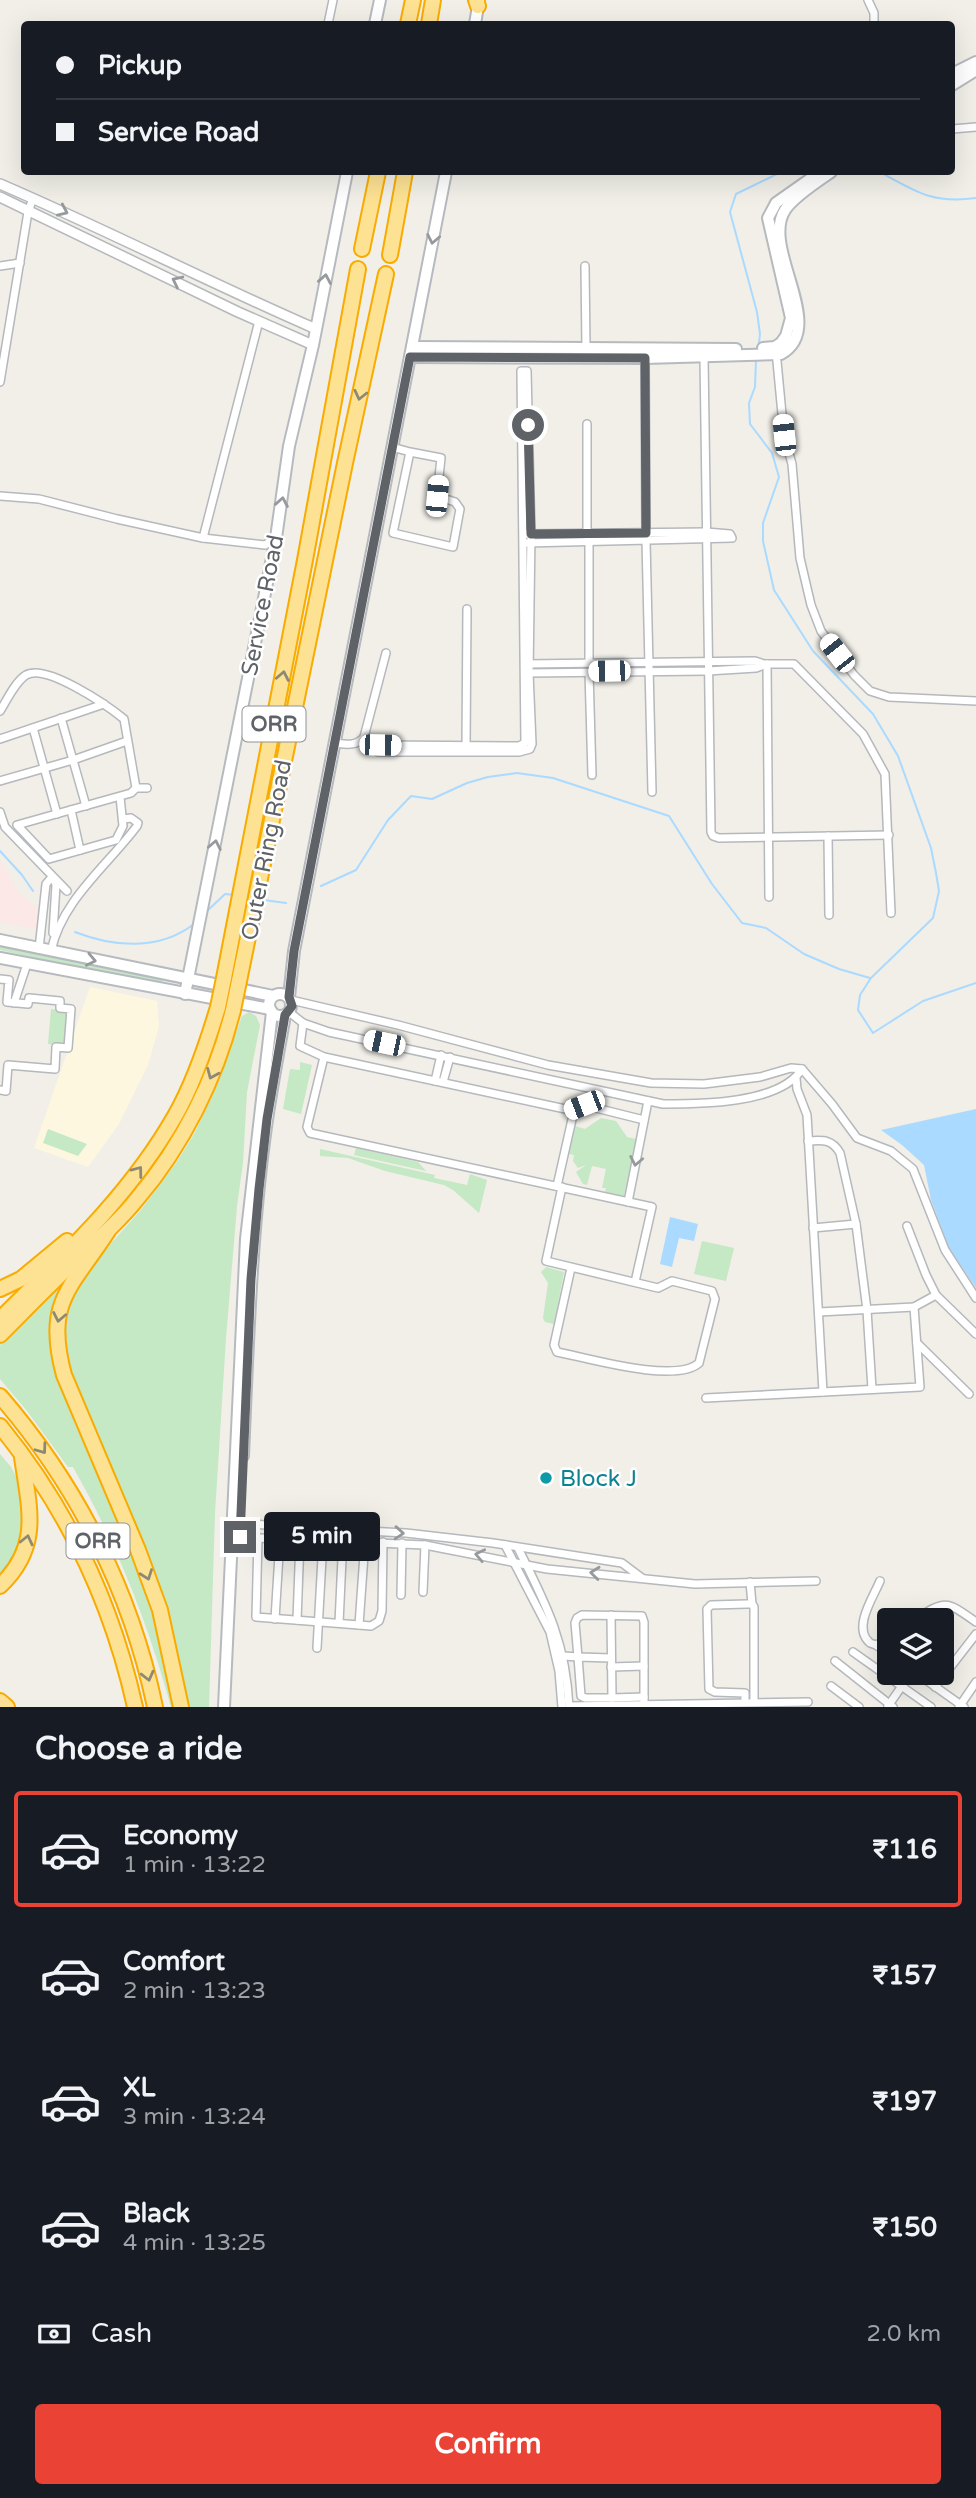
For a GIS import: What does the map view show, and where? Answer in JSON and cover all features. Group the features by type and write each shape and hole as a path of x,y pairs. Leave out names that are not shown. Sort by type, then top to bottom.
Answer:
{"highway":[{"path":"409,21 413,0"},
{"path":"430,21 433,0"},
{"path":"362,250 377,175"},
{"path":"390,255 404,175"},
{"name":"Outer Ring Road","path":"94,1223 136,1174 176,1115 218,1007 358,269"},
{"name":"Outer Ring Road","path":"108,1231 150,1183 181,1136 212,1075 233,1010 386,274"},
{"path":"0,1289 21,1279 73,1236 94,1223"},
{"path":"0,1318 94,1223"},
{"path":"0,1335 108,1231"},
{"path":"108,1231 70,1285 57,1314 56,1347 64,1375 160,1609 181,1707"},
{"name":"ORR","path":"0,1396 53,1464 100,1546 135,1632 155,1707"},
{"name":"ORR","path":"0,1426 22,1453 65,1520 98,1588 122,1654 135,1707"},
{"path":"0,1586 22,1560 29,1538 31,1512 22,1453"},
{"path":"0,1700 8,1707"}],"main road":[{"path":"376,21 380,0"},
{"path":"475,21 478,2"},
{"path":"955,72 976,62"},
{"path":"955,83 976,70"},
{"name":"Service Road","path":"185,994 276,538 289,446 313,345 346,175"},
{"path":"237,1522 251,1279 267,1119 288,1006 294,951 445,175"},
{"path":"776,351 786,336 791,318 768,218 776,203 816,175"},
{"path":"411,352 704,358 776,351 790,347 799,325 783,252 780,221 787,206 827,175"},
{"path":"411,352 586,348 758,352"},
{"path":"0,940 273,996 283,993 288,1006"},
{"path":"0,958 185,994 253,1004 278,1016 288,1006"},
{"path":"224,1707 237,1537 246,1239 271,1011 269,1002 273,996"},
{"path":"231,1623 231,1707"}],"street":[{"path":"329,21 333,0"},
{"path":"870,0 878,11 876,21"},
{"path":"955,129 976,127"},
{"path":"0,184 316,329"},
{"path":"0,197 313,345"},
{"path":"0,382 3,343 33,198"},
{"path":"134,262 140,248"},
{"path":"0,266 20,263"},
{"path":"585,266 586,348"},
{"path":"216,301 223,288"},
{"path":"203,537 259,321"},
{"path":"776,351 784,435 792,464 800,558 811,605 821,631 854,675 870,691 889,697 976,701"},
{"path":"645,358 652,792"},
{"path":"704,358 710,832 719,838 889,835"},
{"path":"466,750 378,752 380,745 519,752 530,749 527,673 527,539 527,371 521,371 527,539"},
{"path":"587,424 592,775"},
{"path":"392,447 441,458 437,496 455,502 460,509 453,547 393,533 410,452"},
{"path":"0,496 39,499 203,537 265,545 276,538"},
{"path":"527,539 706,536"},
{"path":"466,750 467,609"},
{"path":"334,743 353,744 364,737 386,653"},
{"path":"527,673 589,668 708,667 755,661 766,664 794,664 863,734 886,774 891,914"},
{"path":"527,664 589,668"},
{"path":"766,664 769,897"},
{"path":"0,711 19,682 34,673 46,674 104,704 124,719 136,788"},
{"path":"0,739 104,704"},
{"path":"61,718 86,806"},
{"path":"33,728 57,814"},
{"path":"0,781 74,760 127,741"},
{"path":"5,827 120,797 136,788 147,788"},
{"path":"17,825 50,859 116,840 123,826 120,797"},
{"path":"71,810 80,850"},
{"path":"0,812 5,827 67,891"},
{"path":"46,950 70,906 138,824 131,818 123,819"},
{"path":"828,836 830,915"},
{"path":"46,950 46,884 52,877"},
{"path":"46,950 53,933 56,890 52,877"},
{"path":"46,889 56,890"},
{"path":"14,1003 27,964"},
{"path":"0,979 9,980 7,1002 28,1004 29,999 60,1001 60,1008 71,1009 68,1048 56,1047 55,1069 8,1065 6,1091 0,1090"},
{"path":"288,1006 303,1023 329,1032 663,1104 695,1104 766,1094 796,1078 802,1069"},
{"path":"288,1006 398,1025 548,1065 652,1083 705,1084 802,1069"},
{"path":"303,1023 300,1046 324,1057 570,1110 584,1105 644,1121"},
{"path":"439,1082 445,1056"},
{"path":"324,1057 307,1127 310,1133 652,1206 635,1282"},
{"path":"802,1069 857,1138 891,1151 913,1170 945,1250 976,1298"},
{"path":"796,1078 797,1089 807,1115 823,1392"},
{"path":"584,1105 587,1087"},
{"path":"628,1202 648,1101"},
{"path":"570,1110 573,1115 546,1261 657,1288 672,1282 712,1291 714,1294 699,1363 696,1366 651,1372 557,1352 554,1345 571,1268"},
{"path":"808,1141 826,1140 835,1144 839,1153 856,1224 867,1310 872,1389"},
{"path":"813,1227 856,1224"},
{"path":"906,1226 936,1295 976,1334"},
{"path":"819,1312 914,1307 936,1295"},
{"path":"706,1398 920,1387 914,1307"},
{"path":"917,1342 969,1394"},
{"path":"237,1522 406,1533 505,1545 622,1563 643,1578"},
{"path":"340,1623 344,1530"},
{"path":"237,1537 425,1545 547,1569 695,1584 816,1581"},
{"path":"258,1538 256,1617 371,1626 379,1620 382,1611 383,1542"},
{"path":"275,1619 280,1539"},
{"path":"297,1620 300,1540"},
{"path":"317,1648 323,1540"},
{"path":"359,1625 365,1541"},
{"path":"401,1595 402,1543"},
{"path":"423,1592 425,1545"},
{"path":"505,1545 550,1632 558,1663 562,1707"},
{"path":"518,1548 554,1622 564,1656 569,1707 644,1701"},
{"path":"876,1645 866,1641 862,1624 880,1581"},
{"path":"745,1702 749,1693 752,1604 750,1582"},
{"path":"749,1693 715,1692 709,1689 707,1609 711,1605 752,1604"},
{"path":"938,1608 946,1604 952,1605 976,1622"},
{"path":"644,1701 642,1616 582,1615 577,1618 575,1623 581,1696 584,1698 684,1705 808,1702"},
{"path":"611,1615 612,1698"},
{"path":"935,1687 976,1633"},
{"path":"853,1652 931,1707"},
{"path":"564,1656 611,1658"},
{"path":"835,1661 890,1706 902,1686"},
{"path":"611,1667 644,1666"},
{"path":"932,1685 961,1706 976,1682"},
{"path":"831,1686 859,1707"},
{"path":"749,1693 754,1702"}],"shaded area":[{"path":"0,860 19,893 39,910 36,929 0,922"},
{"path":"90,987 157,1001 159,1026 148,1065 119,1124 88,1167 34,1148"}],"green space":[{"path":"0,943 162,979 163,982 162,985 146,983 0,950"},
{"path":"51,1009 68,1011 65,1046 48,1044"},
{"path":"249,1012 256,1016 260,1025 247,1092 226,1338 215,1513 209,1707 186,1707 183,1687 82,1409 62,1345 67,1303 89,1268 140,1211 178,1160 214,1092 242,1016"},
{"path":"300,1062 312,1065 301,1114 283,1109 290,1069 300,1070"},
{"path":"601,1118 616,1121 627,1137 636,1139 624,1196 605,1192 606,1188 602,1188 606,1169 592,1166 587,1185 583,1184 576,1172 586,1165 578,1168 573,1161 574,1155 569,1154 575,1126 585,1129"},
{"path":"48,1129 87,1144 78,1156 43,1143"},
{"path":"356,1148 418,1162 426,1171 354,1155"},
{"path":"320,1149 435,1175 434,1178 467,1185 470,1174 487,1180 479,1213 444,1185 385,1171 348,1158 320,1156"},
{"path":"702,1241 734,1248 726,1281 694,1274"},
{"path":"546,1267 564,1272 554,1324 545,1322 543,1318 548,1283 541,1272"},
{"path":"62,1283 50,1324 50,1348 55,1369 76,1427 123,1526 152,1602 175,1707 171,1707 130,1584 89,1496 73,1467 68,1467 0,1379 0,1345"},
{"path":"0,1454 11,1467 22,1488 24,1536 16,1556 0,1577"}],"water":[{"path":"976,1109 976,1288 949,1248 931,1200 924,1165 881,1130"},
{"path":"670,1217 698,1224 694,1241 679,1238 672,1267 660,1264"}],"waterway":[{"path":"758,351 760,334 757,312 730,212 736,194 775,175"},
{"path":"886,175 936,198 976,198"},
{"path":"756,360 755,387 749,403 750,424 772,453 779,477 763,523 763,541 774,590 813,651 873,714 898,756 931,848 939,891 933,918 871,978 860,995 858,1010 873,1033 923,1001 976,983"},
{"path":"321,886 356,870 388,820 411,796 432,799 467,783 517,773 553,778 669,816 712,884 742,923 766,928 804,954 839,969 870,978"},
{"path":"0,851 33,891"},
{"path":"205,913 225,894 234,895"},
{"path":"264,900 286,903"},
{"path":"75,932 105,941 136,944 166,939 194,924"}],"place":[{"name":"Block J","path":"546,1478"}],"route":[{"path":"240,1537 251,1279 267,1119 285,1015 292,1006 289,997 294,951 410,357 645,358 646,533 531,534 528,425"}]}
